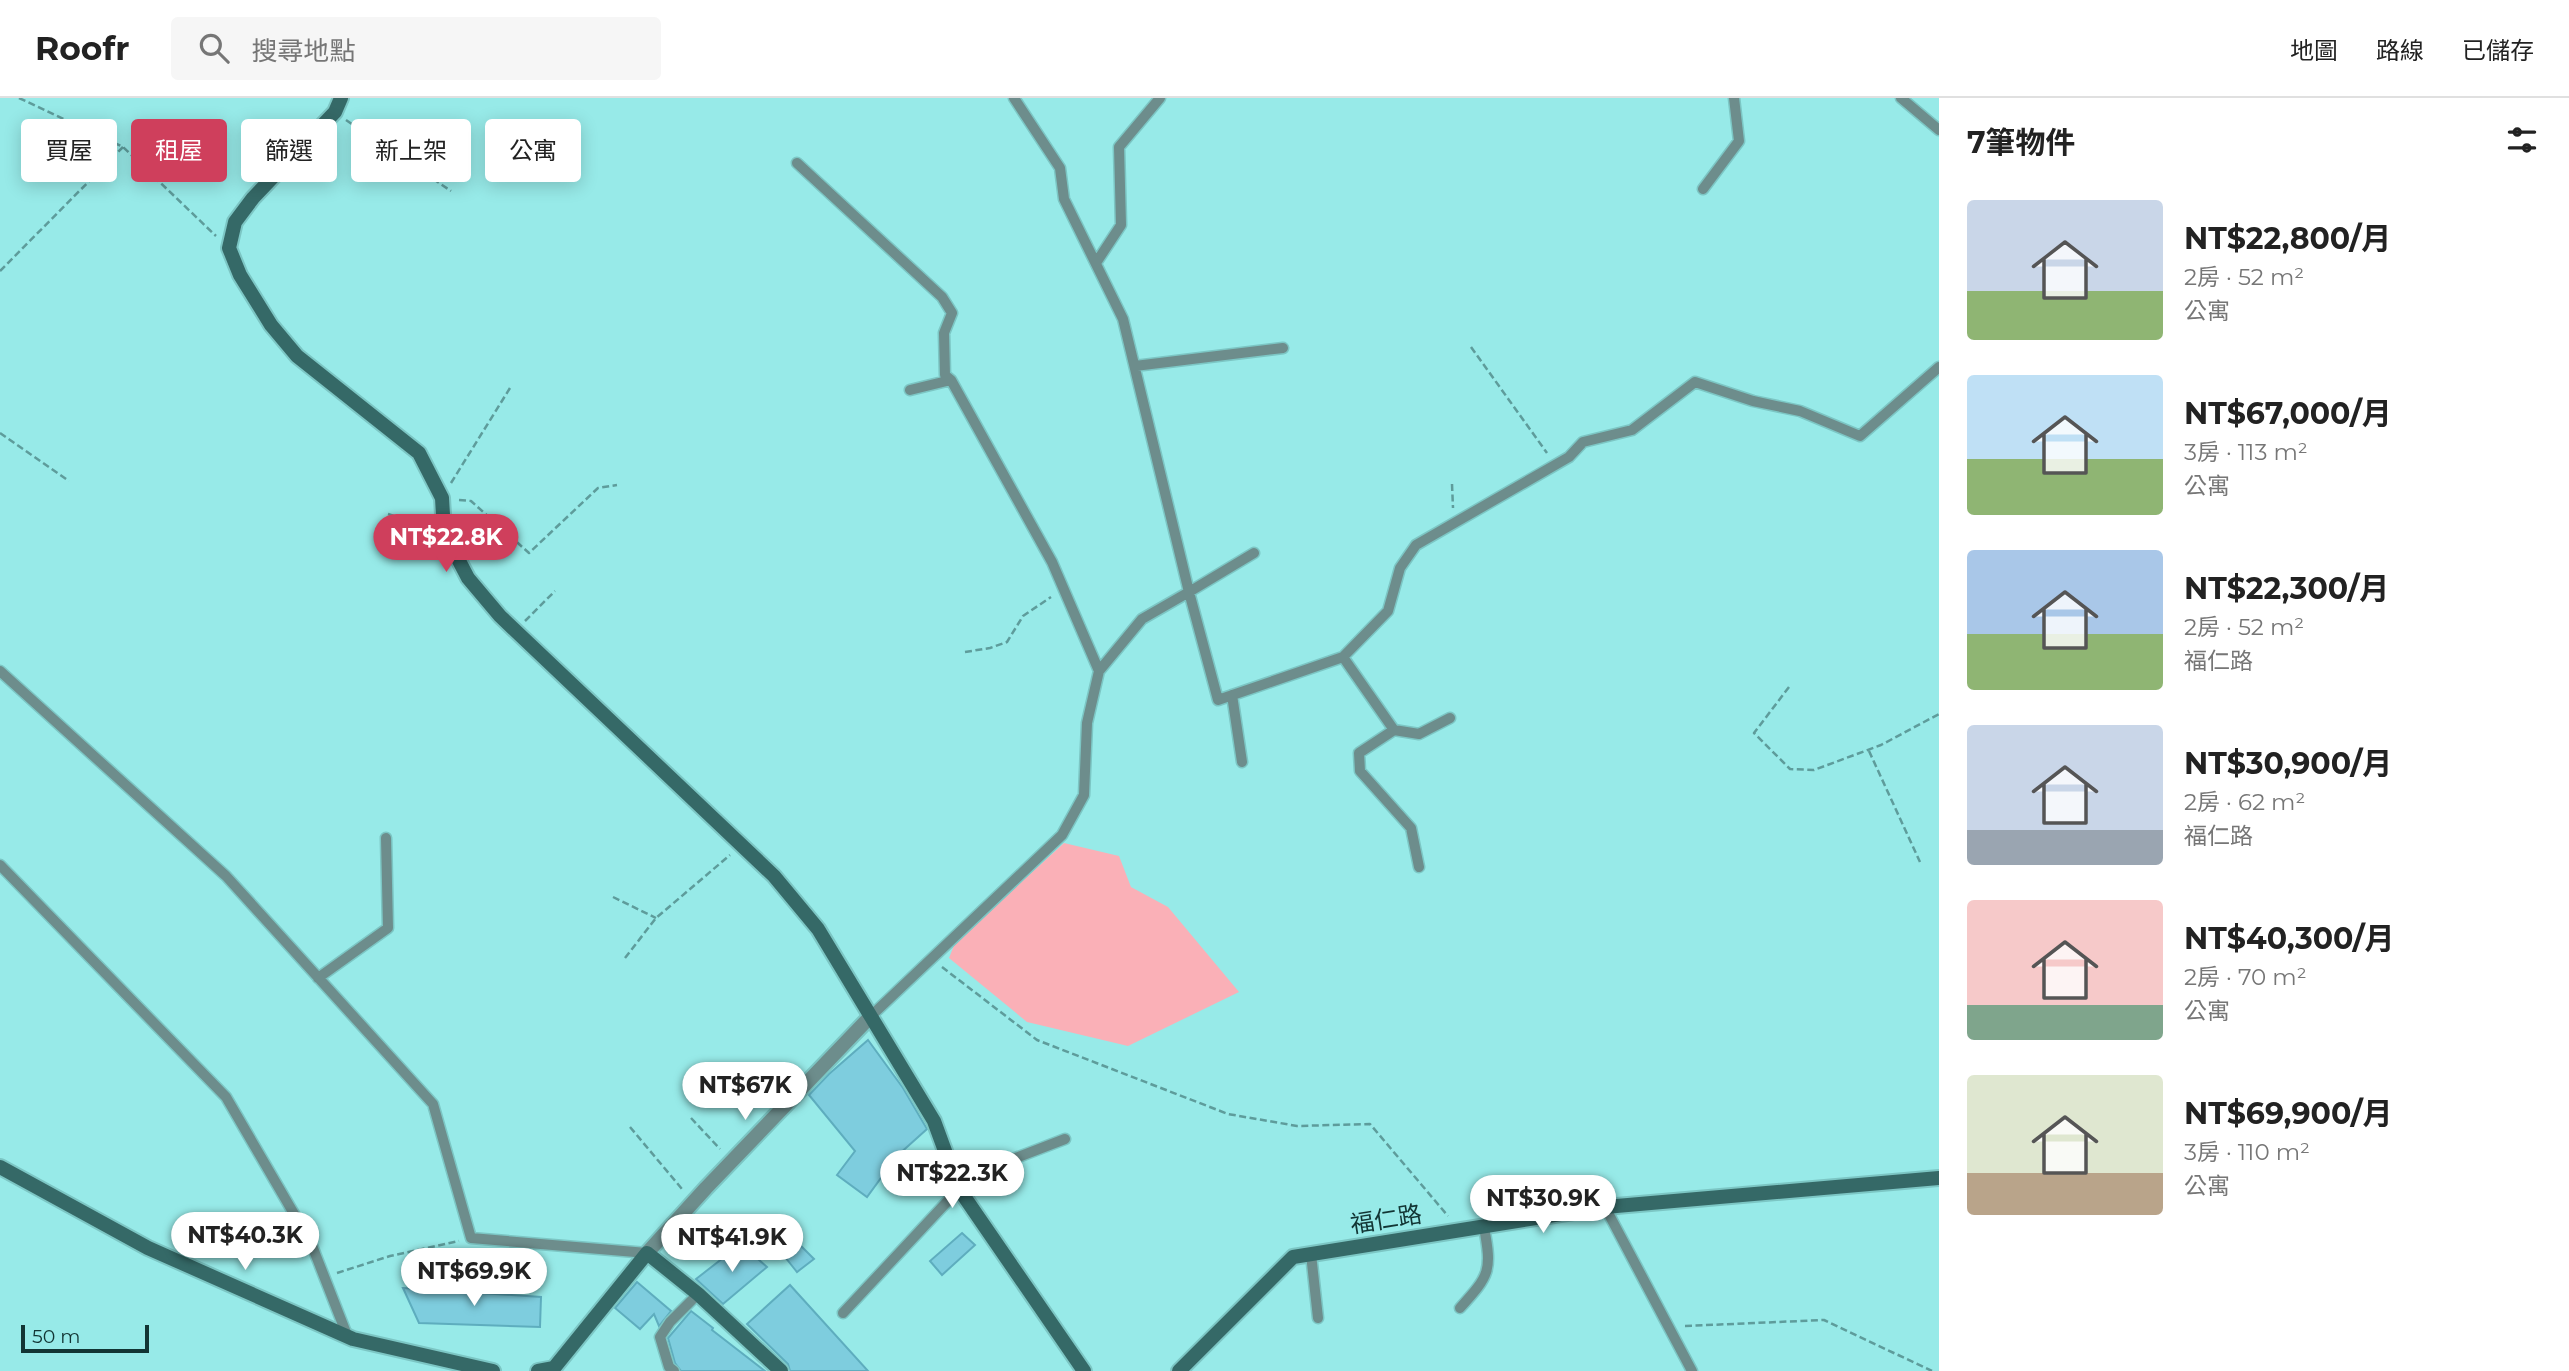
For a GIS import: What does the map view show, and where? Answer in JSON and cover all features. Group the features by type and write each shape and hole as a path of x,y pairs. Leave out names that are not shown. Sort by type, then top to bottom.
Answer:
{"street":[{"path":"341,98 335,112 253,198 235,222 229,248 240,275 271,325 297,356 419,453 442,498 443,532 468,578 500,616 774,876 818,929 934,1121 959,1189 1084,1371"},
{"path":"538,1371 554,1368 693,1202 870,1017"},
{"path":"0,1167 148,1248 347,1335 493,1371"},
{"name":"福仁路","path":"1179,1371 1293,1257 1605,1207 1939,1178"},
{"path":"648,1253 698,1294 781,1371"}],"lane":[{"path":"1014,98 1060,167 1064,199 1123,319 1218,700 1343,657 1388,611 1400,568 1416,545 1569,457 1583,442 1632,430 1695,382 1753,401 1800,411 1860,436 1939,367"},
{"path":"1096,263 1121,225 1119,147 1160,98"},
{"path":"1703,190 1739,141 1734,98"},
{"path":"1901,98 1939,130"},
{"path":"797,163 942,297 952,313 944,332 945,375 951,380 1052,562 1099,671"},
{"path":"1135,366 1283,348"},
{"path":"910,390 951,380"},
{"path":"870,1017 1062,835 1084,795 1087,723 1099,671 1142,620 1254,553"},
{"path":"1343,657 1394,730"},
{"path":"0,671 226,876 432,1104 471,1238 648,1253"},
{"path":"1232,695 1242,762"},
{"path":"1419,867 1411,828 1360,771 1359,753 1394,730 1419,734 1450,718"},
{"path":"318,978 388,928 386,838"},
{"path":"0,865 226,1097 311,1243 347,1335"},
{"path":"843,1313 959,1189 1000,1164 1065,1139"},
{"path":"1605,1207 1692,1371"},
{"path":"1460,1308 1484,1281 1489,1255 1484,1227"},
{"path":"1311,1254 1318,1318"},
{"path":"674,1371 669,1367 660,1337 670,1321 698,1294"}],"path":[{"path":"19,98 122,147 229,248"},
{"path":"335,112 451,191"},
{"path":"0,271 122,147"},
{"path":"1471,347 1555,464"},
{"path":"510,388 442,498 471,501 529,553 598,488 617,485"},
{"path":"0,432 69,481"},
{"path":"1452,484 1453,523"},
{"path":"388,514 443,532"},
{"path":"515,630 555,591"},
{"path":"965,652 1007,642 1023,616 1046,599 1064,591"},
{"path":"1789,687 1754,733 1790,769 1814,770 1868,749 1939,714"},
{"path":"1868,749 1920,862"},
{"path":"625,958 656,919 742,845"},
{"path":"613,897 656,919"},
{"path":"931,959 1037,1040 1228,1114 1297,1126 1370,1124 1461,1230"},
{"path":"691,1118 731,1162"},
{"path":"630,1127 693,1202"},
{"path":"324,1277 390,1256 471,1238"},
{"path":"1668,1327 1824,1320 1932,1371"}],"shaded area":[{"path":"1064,843 1119,856 1131,887 1168,907 1239,992 1128,1046 1027,1022 949,958 955,943"}],"building":[{"path":"868,1040 903,1088 927,1129 897,1156 867,1197 837,1175 855,1151 809,1095"},
{"path":"962,1233 975,1245 942,1275 930,1261"},
{"path":"795,1240 814,1259 797,1272 781,1252"},
{"path":"741,1244 767,1267 723,1304 696,1279"},
{"path":"637,1282 671,1311 659,1326 654,1314 640,1329 615,1308"},
{"path":"790,1285 868,1371 790,1371 788,1364 747,1324"},
{"path":"403,1288 541,1297 540,1327 419,1323"},
{"path":"691,1311 765,1371 681,1371 675,1363 668,1338"}]}
